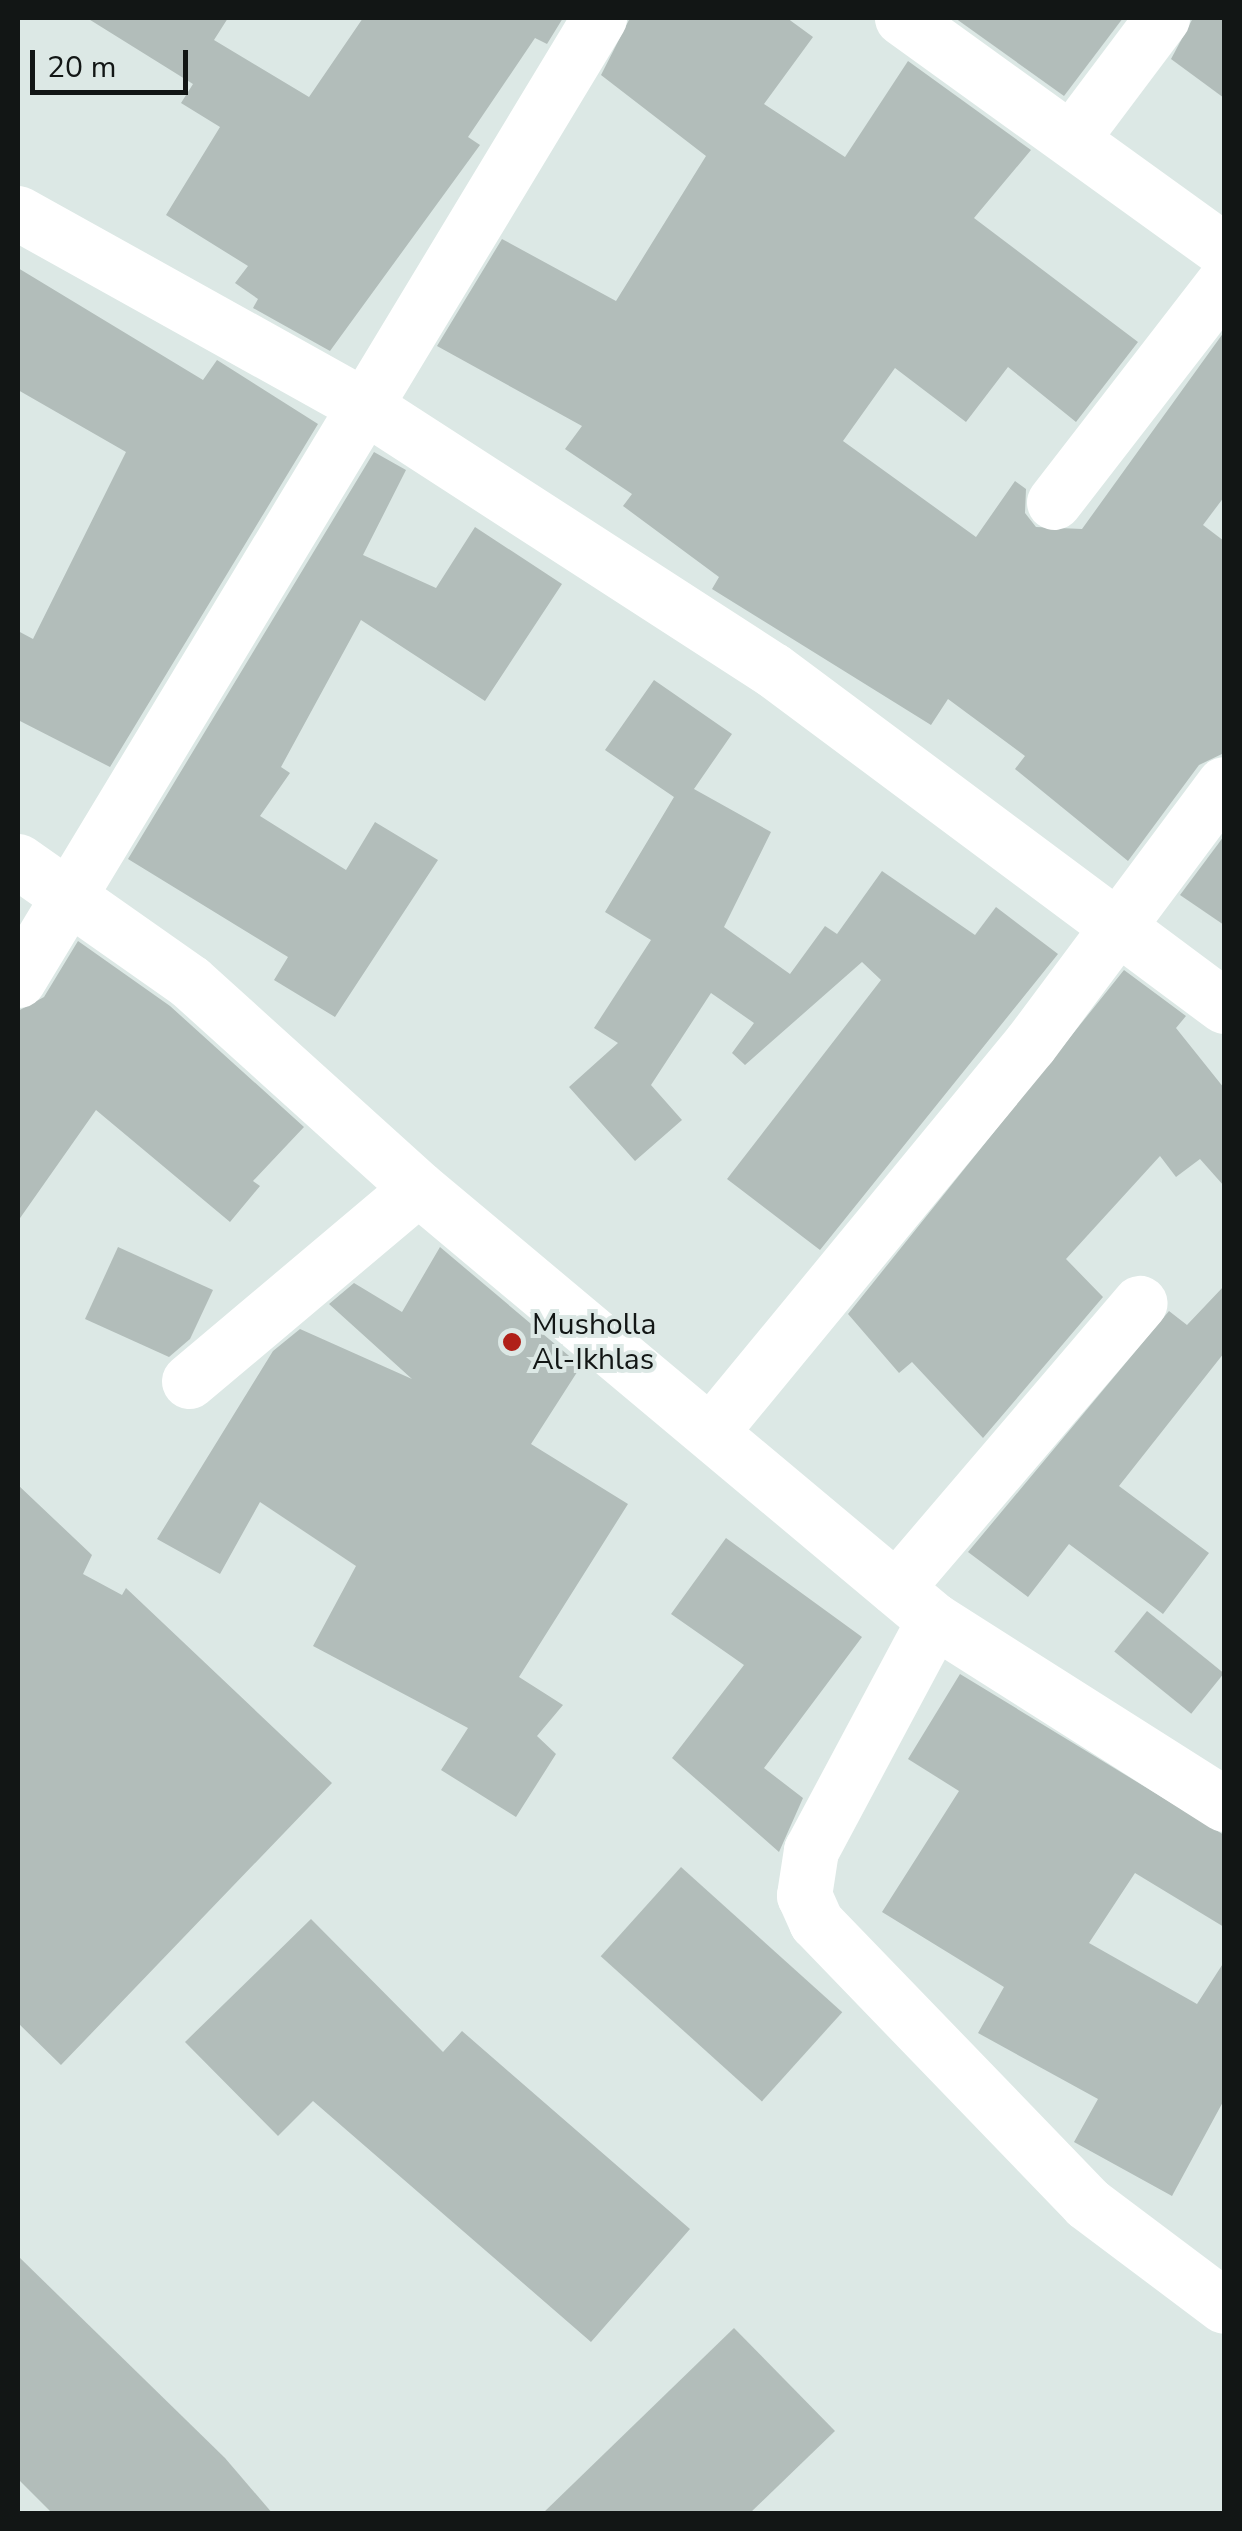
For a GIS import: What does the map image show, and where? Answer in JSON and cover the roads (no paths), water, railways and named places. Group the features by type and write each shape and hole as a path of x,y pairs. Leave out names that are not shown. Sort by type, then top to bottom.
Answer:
{"street":[{"path":"18,980 71,898 360,403 599,18"},
{"path":"902,18 1075,134 1224,250"},
{"path":"1075,134 1162,18"},
{"path":"18,213 360,403 773,670 1224,1006"},
{"path":"1054,502 1224,282"},
{"path":"712,1430 1121,926 1224,784"},
{"path":"18,861 190,982 418,1188 712,1430 915,1604 1224,1804"},
{"path":"189,1380 418,1188"},
{"path":"1139,1303 915,1604 810,1850 810,1908 1087,2203 1224,2306"}],"place":[{"name":"Musholla Al-Ikhlas","path":"512,1342"}]}
